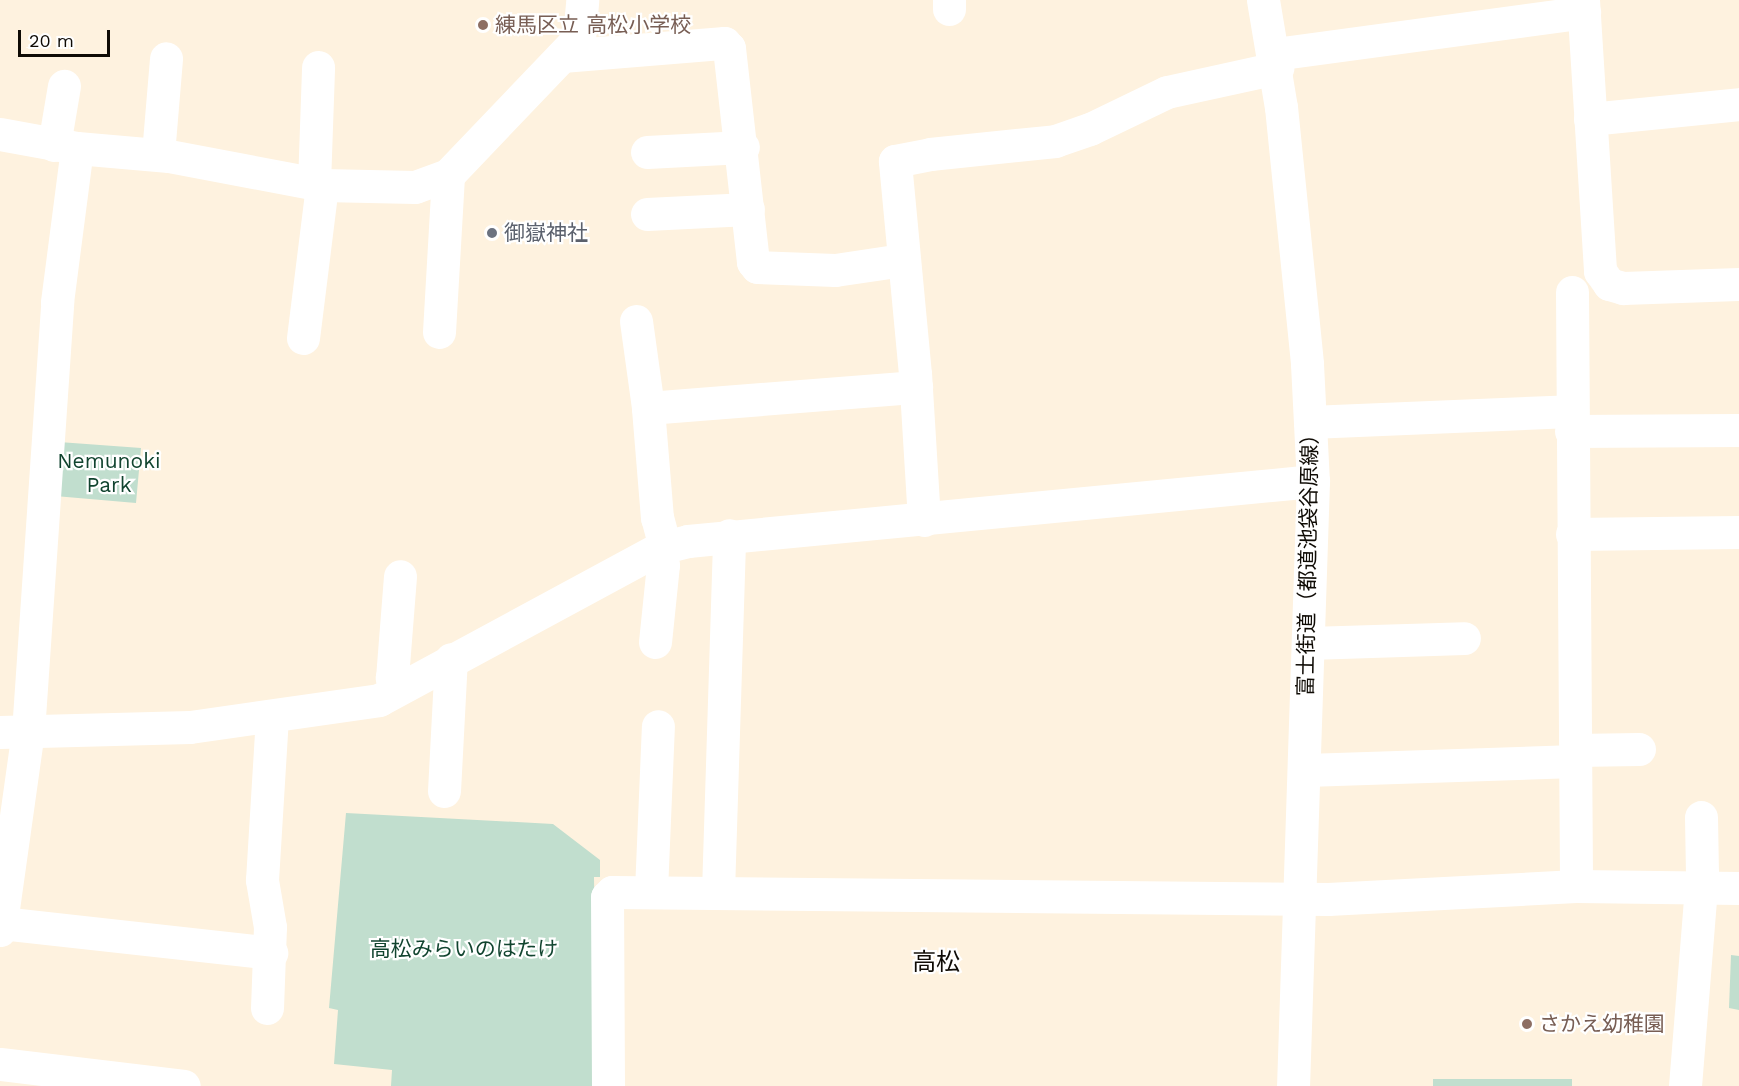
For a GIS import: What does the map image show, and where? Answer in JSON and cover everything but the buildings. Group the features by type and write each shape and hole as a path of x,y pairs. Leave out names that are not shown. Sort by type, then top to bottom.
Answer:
{"street":[{"path":"0,134 65,146 158,154 318,185 415,187 448,175 579,38 582,0"},
{"name":"富士街道（都道池袋谷原線）","path":"1263,0 1276,61 1310,422 1313,481 1306,770 1293,1086"},
{"path":"924,520 916,387 893,166 902,157 1055,141 1090,129 1167,92 1276,61 1583,6 1600,271 1609,284 1623,288 1739,284"},
{"path":"562,56 724,44 729,48 742,147 753,262 763,270 835,270 903,260"},
{"path":"158,154 166,58"},
{"path":"303,338 318,185 319,67"},
{"path":"64,86 65,146 57,302 14,732 1,927 271,953"},
{"path":"1590,119 1739,104"},
{"path":"647,152 742,147"},
{"path":"438,332 448,175"},
{"path":"647,214 748,209"},
{"path":"1572,292 1570,421 1576,886"},
{"path":"636,321 648,408 657,518 663,548 655,642"},
{"path":"648,408 916,387"},
{"path":"1310,422 1480,413 1570,421 1739,430"},
{"path":"14,732 190,727 379,700 663,548 729,535 924,520 1313,481"},
{"path":"1572,534 1739,532"},
{"path":"718,892 729,535"},
{"path":"398,689 392,678 400,576"},
{"path":"1309,643 1464,638"},
{"path":"444,791 452,659"},
{"path":"267,1008 271,953 262,880 272,717"},
{"path":"651,891 658,726"},
{"path":"1306,770 1575,756 1639,749"},
{"path":"1685,1086 1698,887 1702,874 1701,817"},
{"path":"608,1086 607,897 612,892 1299,899 1576,886 1739,888"},
{"path":"0,1064 94,1080 184,1086"}],"green space":[{"name":"Nemunoki Park","path":"59,442 141,448 136,503 55,496"},
{"name":"高松みらいのはたけ","path":"346,813 553,824 600,860 600,877 594,877 597,1086 391,1086 392,1070 334,1064 338,1010 329,1008"},
{"path":"1731,955 1739,956 1739,1010 1729,1008"},
{"path":"1433,1079 1572,1079 1572,1086 1433,1086"}],"place":[{"name":"練馬区立 高松小学校","path":"483,25"},
{"name":"御嶽神社","path":"492,233"},
{"name":"さかえ幼稚園","path":"1527,1024"}],"district":[{"name":"高松","path":"936,963"}]}
